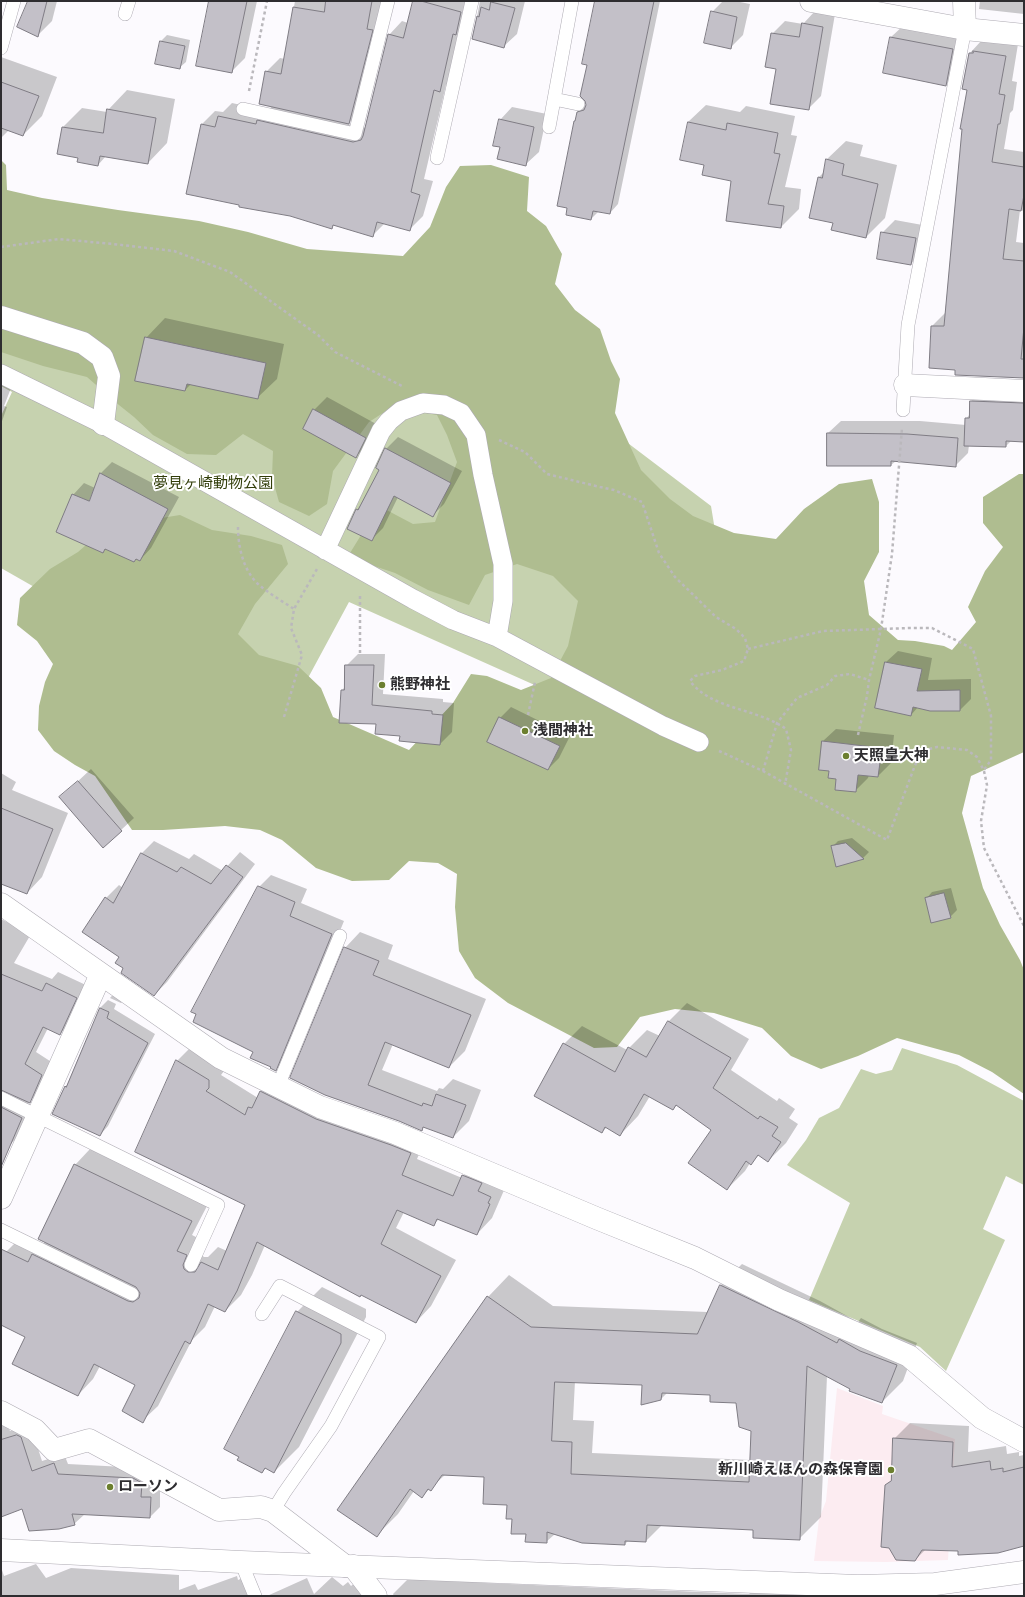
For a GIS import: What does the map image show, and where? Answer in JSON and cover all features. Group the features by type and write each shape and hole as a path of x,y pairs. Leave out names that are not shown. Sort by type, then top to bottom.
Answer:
{"street":[{"path":"811,1 965,29 1024,35"},
{"path":"964,1 965,29"},
{"path":"1,317 83,343 102,357 109,376 102,424"},
{"path":"1,374 102,424 360,570 453,620 497,637 539,661 663,726 699,742"},
{"path":"905,385 1024,391"},
{"path":"326,551 381,431 389,421 401,411 423,404 444,405 461,412 476,435 483,475 503,564 503,601 497,637"},
{"path":"1,904 221,1058 320,1107 395,1133 695,1258 779,1300 908,1356 982,1418 1024,1441"},
{"path":"1,1198 101,974"},
{"path":"1,1412 34,1430 54,1450 89,1440 219,1510 261,1507 273,1512 349,1566 376,1596"},
{"path":"1,1550 241,1562 858,1586 895,1590 936,1590 1024,1572"}],"lane":[{"path":"1,48 14,1"},
{"path":"125,14 129,1"},
{"path":"244,109 355,134 388,1"},
{"path":"436,158 472,1"},
{"path":"549,127 572,1"},
{"path":"903,410 908,325 965,29"},
{"path":"554,99 578,104"},
{"path":"278,1086 340,936"},
{"path":"1,1098 218,1205 191,1265"},
{"path":"1,1230 132,1294"},
{"path":"262,1314 280,1286 379,1337 331,1426 284,1493 273,1512"},
{"path":"241,1562 255,1596"}],"path":[{"path":"248,96 267,1"},
{"path":"1,246 59,239 174,251 230,272 318,335 335,352 420,395 423,404"},
{"path":"858,735 881,629 892,554 903,410"},
{"path":"476,435 490,436 525,452 547,474 614,490 642,502 659,553 675,577 716,617 736,628 745,638 748,649 744,661 722,670 694,676 690,681 697,690 719,702 777,722 786,729 791,750 784,785"},
{"path":"246,505 238,523 238,544 245,564 257,584 294,609"},
{"path":"284,717 302,655 291,628 294,609 326,551"},
{"path":"360,570 360,653"},
{"path":"748,649 823,631 932,628 973,649 991,716 991,760 984,771"},
{"path":"528,715 539,661"},
{"path":"763,771 777,722 797,698 827,685 835,676 850,674 869,680"},
{"path":"699,742 763,771 784,785 887,840 914,768 922,752 937,747 967,750 977,757 984,771 987,786 981,821 984,848 1024,926"}],"shaded area":[{"name":"新川崎えほんの森保育園","path":"837,1388 883,1406 882,1414 955,1439 948,1560 886,1562 814,1561 819,1519 826,1501"}],"green space":[{"path":"1,160 6,165 7,190 42,198 199,221 248,232 307,249 403,256 430,227 446,187 460,166 491,165 529,177 527,211 546,226 562,254 555,284 575,310 600,329 611,361 620,379 615,413 641,470 670,499 693,516 734,533 776,539 804,509 839,484 872,479 879,502 879,552 864,581 869,615 898,640 915,641 944,646 952,650 976,622 968,607 985,571 1003,547 983,523 983,497 1019,474 1024,474 1024,752 971,776 962,813 983,888 1000,925 1024,970 1024,1094 992,1072 959,1055 897,1038 858,1056 821,1069 791,1056 762,1028 714,1013 675,1009 640,1017 617,1047 594,1048 508,1003 475,978 459,951 455,907 457,874 438,863 409,861 389,880 352,881 316,868 282,840 260,830 225,826 163,830 132,830 95,776 54,751 38,730 39,706 45,682 53,664 37,641 17,625 20,598 50,569 78,552 101,532 149,520 180,515 212,530 251,536 282,545 288,564 255,604 238,634 259,655 298,666 321,688 333,717 409,750 453,703 471,674 487,676 521,690 551,678 568,646 578,601 553,576 517,564 485,575 469,605 428,590 395,573 371,565 350,553 379,506 413,524 435,522 457,462 447,435 437,415 392,407 369,422 333,471 327,504 309,516 279,502 272,477 273,451 243,434 216,455 187,454 153,435 87,377 43,366 1,352"},
{"name":"夢見ヶ崎動物公園","path":"1,227 538,375 711,506 750,744 586,708 349,602 281,728 1,568 1,416 12,392 1,386"},
{"path":"902,1048 957,1065 1024,1101 1024,1185 1006,1176 983,1229 1005,1240 946,1371 920,1347 809,1300 850,1203 787,1165 806,1140 819,1118 839,1108 861,1069 876,1074 892,1070"}],"building":[{"path":"28,1 47,1 38,37 17,27"},
{"path":"209,1 247,1 232,73 196,66"},
{"path":"326,1 372,1 367,29 373,30 349,124 259,104 265,71 281,74 293,7 324,12"},
{"path":"413,1 421,1 461,12 456,35 453,34 440,92 434,90 411,192 420,195 410,231 377,222 373,237 333,225 332,229 290,216 239,207 239,205 186,194 201,124 215,127 218,116 256,124 257,120 353,142 361,140 388,34 403,38"},
{"path":"595,1 654,1 610,214 593,211 591,220 566,215 567,208 557,206 574,121 577,112 584,110 586,105 585,101 580,96 587,65 582,64"},
{"path":"491,2 515,8 504,48 472,39 477,16 479,17 481,7 489,10"},
{"path":"711,11 737,17 731,49 704,43"},
{"path":"802,23 823,27 809,110 770,104 776,69 765,67 771,33 799,37"},
{"path":"890,37 953,49 946,86 883,73"},
{"path":"160,41 185,46 180,69 155,64"},
{"path":"973,51 1006,56 999,94 1005,95 1000,124 998,124 992,162 1024,167 1024,195 1021,211 1009,209 1003,259 1024,261 1024,327 1021,359 1024,359 1024,378 955,375 955,370 929,368 931,326 944,326 962,129 960,129 967,90 962,89 969,53 973,53"},
{"path":"1,82 39,96 23,136 1,128"},
{"path":"107,109 156,118 148,164 100,156 98,166 77,162 78,158 57,154 62,127 103,133"},
{"path":"499,119 534,127 526,166 497,159 500,147 493,146"},
{"path":"688,122 726,130 727,123 778,133 774,153 780,154 768,204 784,206 781,228 726,221 731,181 702,175 704,165 680,160"},
{"path":"826,159 844,164 842,175 878,184 866,238 831,230 833,223 809,218 818,177 822,178"},
{"path":"881,232 916,238 911,265 877,259"},
{"path":"145,337 266,363 258,399 187,384 185,391 135,381"},
{"path":"970,401 1024,403 1024,442 1006,441 1006,447 964,446 965,418 969,418"},
{"path":"313,409 366,438 356,458 303,429"},
{"path":"827,433 907,434 958,438 956,467 891,461 891,466 827,466"},
{"path":"385,448 451,483 433,517 394,496 372,541 347,529 356,509 358,510 379,470 376,468"},
{"path":"100,473 168,509 140,561 136,559 134,562 105,549 103,553 56,532 72,494 89,501"},
{"path":"885,662 922,669 917,691 960,690 960,711 930,711 913,707 911,716 875,708"},
{"path":"345,665 374,665 372,705 432,711 432,714 443,715 440,745 399,741 400,736 375,734 376,724 339,723 341,690 344,690"},
{"path":"499,717 560,746 548,770 487,742"},
{"path":"822,741 882,748 878,777 858,775 856,792 835,790 836,779 828,778 829,771 819,770"},
{"path":"78,781 122,831 103,848 59,797"},
{"path":"1,808 53,829 27,894 1,884"},
{"path":"846,843 864,859 836,867 831,846"},
{"path":"141,853 177,872 181,867 211,884 226,865 243,877 154,996 121,973 123,968 115,963 119,957 82,932 105,897 113,903"},
{"path":"258,886 295,902 290,916 332,934 276,1071 270,1068 271,1067 250,1058 253,1052 193,1022 196,1014 191,1012"},
{"path":"944,893 951,918 931,923 925,898"},
{"path":"344,947 379,961 373,975 471,1015 449,1068 385,1042 368,1085 422,1106 423,1103 432,1106 436,1094 466,1105 453,1138 423,1127 422,1131 399,1121 325,1095 290,1078"},
{"path":"1,974 42,991 46,983 77,998 60,1035 43,1027 25,1064 42,1075 30,1103 1,1090"},
{"path":"100,1008 109,1012 107,1018 148,1043 100,1136 52,1114 65,1086 66,1087"},
{"path":"668,1021 731,1058 713,1088 758,1119 760,1116 778,1127 772,1136 781,1142 768,1162 758,1155 751,1165 746,1161 727,1190 688,1163 711,1130 676,1105 673,1110 644,1094 620,1136 605,1127 602,1133 534,1096 563,1043 615,1072 628,1047 646,1057"},
{"path":"176,1060 209,1080 209,1088 206,1091 245,1115 248,1107 252,1108 260,1091 316,1119 411,1153 402,1175 453,1196 462,1175 482,1183 478,1191 491,1197 488,1203 490,1204 477,1235 437,1219 434,1226 397,1210 381,1244 441,1276 416,1323 361,1295 360,1297 257,1242 237,1291 225,1312 208,1304 190,1344 185,1341 143,1423 122,1411 135,1385 94,1364 78,1396 12,1364 25,1337 1,1325 1,1249 28,1262 32,1254 128,1301 133,1302 139,1298 140,1293 136,1287 38,1239 74,1164 192,1221 177,1251 187,1255 183,1265 184,1269 188,1272 195,1272 201,1262 218,1270 245,1205 135,1152"},
{"path":"1,1107 22,1118 1,1167"},
{"path":"720,1285 798,1322 837,1343 839,1339 860,1351 897,1365 882,1403 849,1391 850,1389 807,1366 800,1540 753,1538 753,1530 647,1525 646,1542 625,1541 625,1545 582,1543 547,1532 547,1543 525,1542 526,1534 511,1534 512,1519 506,1519 507,1505 483,1504 484,1477 442,1475 431,1491 428,1489 422,1498 410,1489 377,1537 337,1510 487,1296 531,1327 697,1334","holes":["555,1382 642,1385 641,1405 661,1400 662,1393 710,1395 710,1402 736,1403 739,1427 751,1431 749,1482 571,1474 572,1442 552,1441"]},
{"path":"296,1311 341,1334 341,1343 274,1473 265,1468 262,1473 237,1460 239,1457 224,1449"},
{"path":"17,1435 21,1437 32,1471 54,1463 58,1474 133,1478 142,1483 141,1497 151,1497 150,1518 72,1514 75,1525 59,1529 29,1531 22,1509 1,1517 1,1440"},
{"path":"893,1438 953,1442 952,1467 990,1461 991,1470 1003,1468 1003,1472 1024,1467 1024,1546 998,1553 958,1555 958,1551 922,1550 915,1561 896,1560 889,1548 881,1547 885,1485 891,1481"}],"place":[{"name":"熊野神社","path":"382,685"},
{"name":"浅間神社","path":"525,731"},
{"name":"天照皇大神","path":"846,756"},
{"name":"新川崎えほんの森保育園","path":"891,1470"},
{"name":"ローソン","path":"110,1487"}]}
